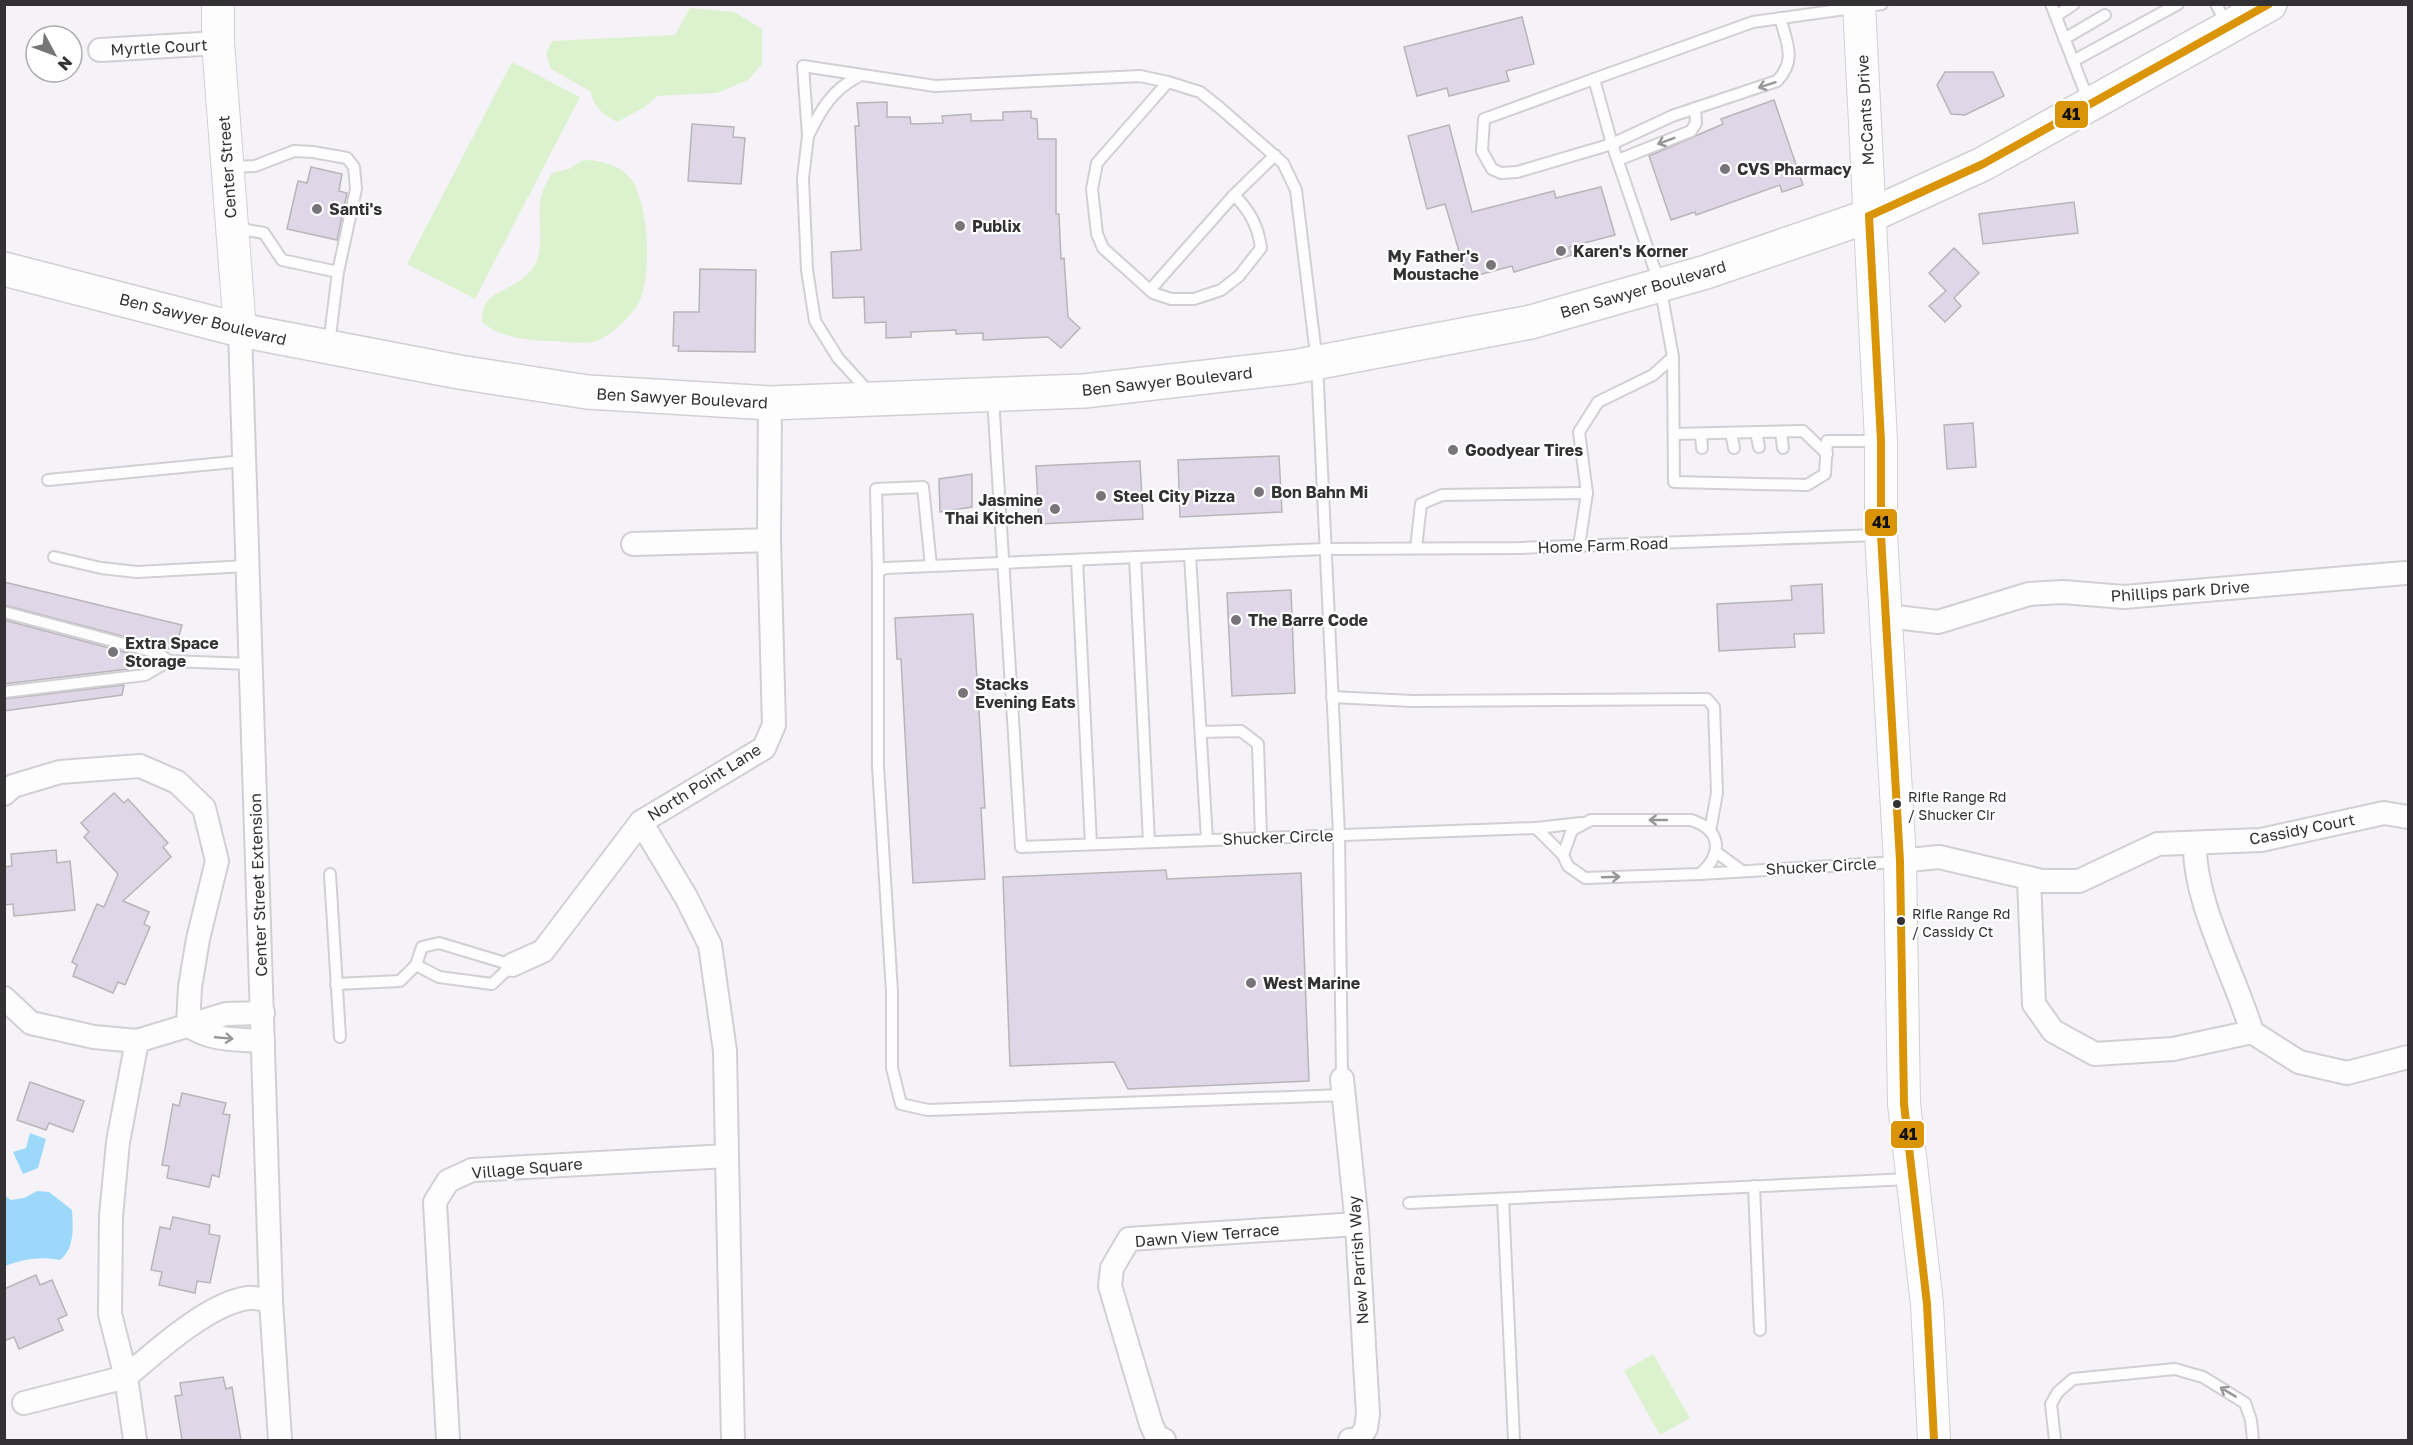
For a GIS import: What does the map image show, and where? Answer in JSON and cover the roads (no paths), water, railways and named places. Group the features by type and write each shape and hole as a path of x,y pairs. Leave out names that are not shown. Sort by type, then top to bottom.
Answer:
{"main road":[{"name":"Center Street","path":"218,4 218,43 240,330"},
{"name":"Ben Sawyer Boulevard","path":"7,273 240,330 459,372 587,392 770,404 1084,391 1317,363 1530,322 1660,285 1869,216 1983,164 2090,105 2223,16 2270,4"},
{"name":"McCants Drive","path":"1867,5 1869,216 1881,441 1881,535 1900,861 1904,1104 1928,1304 1934,1440"}],"street":[{"name":"Myrtle Court","path":"100,50 218,43"},
{"name":"Center Street Extension","path":"240,330 271,1301 280,1440"},
{"name":"North Point Lane","path":"512,965 543,951 641,822 764,748 774,725 769,540 770,404"},
{"path":"633,544 769,540"},
{"name":"Phillips park Drive","path":"1887,616 1938,622 2029,594 2063,592 2124,597 2405,573"},
{"path":"4,794 14,786 60,772 140,766 177,782 204,808 217,861 196,951 190,987 188,1025"},
{"name":"Cassidy Court","path":"1900,861 1939,857 2042,881 2079,881 2158,844 2261,840 2384,813 2409,817"},
{"path":"641,822 686,897 710,945 725,1051 733,1440"},
{"path":"2195,843 2194,864 2211,920 2241,994 2252,1032 2299,1062 2347,1073 2409,1057"},
{"path":"2029,878 2034,1004 2053,1030 2095,1054 2173,1049 2252,1032"},
{"path":"4,998 31,1023 94,1037 137,1041 226,1014 263,1013"},
{"path":"188,1025 200,1034 263,1041"},
{"path":"135,1440 126,1377 110,1314 111,1216 118,1142 137,1041"},
{"name":"New Parrish Way","path":"1343,1087 1357,1224 1368,1414 1366,1428 1359,1440"},
{"name":"Village Square","path":"448,1440 435,1202 448,1181 472,1170 727,1156"},
{"name":"Dawn View Terrace","path":"1164,1440 1156,1435 1152,1424 1110,1286 1112,1268 1129,1239 1357,1224"},
{"path":"24,1403 126,1377 171,1339 221,1307 249,1298 271,1301"},
{"path":"1350,1440 1359,1440"}],"lane":[{"path":"2051,4 2090,105"},
{"path":"2056,16 2074,4"},
{"path":"2073,61 2178,4"},
{"path":"1780,18 1789,53 1788,70 1777,81 1672,116 1612,144 1517,172 1501,173 1492,170 1482,151 1484,119 1753,22 1867,5"},
{"path":"2064,39 2105,15"},
{"path":"876,399 838,358 815,321 807,270 803,178 808,136 803,66 935,86 1140,76 1200,92 1283,162 1296,190 1317,363 1339,835 1343,1087 928,1110 901,1104 892,1068 892,992 878,766 876,489 923,487 931,566"},
{"path":"808,136 823,105 840,86 859,76"},
{"path":"1594,79 1612,144 1660,285 1673,357 1674,482 1703,478 1760,479 1784,485 1807,485 1825,474 1827,441 1881,441"},
{"path":"1168,82 1097,163 1092,189 1097,234 1103,248 1150,290 1171,299 1194,299 1221,290 1239,276 1260,248 1258,230 1245,207 1234,195"},
{"path":"1618,160 1691,131 1696,123 1695,108"},
{"path":"227,167 255,166 294,151 313,152 347,159 354,167 356,189 338,272 328,347"},
{"path":"1150,290 1234,195 1275,155"},
{"path":"232,228 264,233 282,260 338,272"},
{"path":"1579,546 1587,493 1579,432 1598,402 1653,375 1673,357"},
{"path":"993,395 1003,562"},
{"path":"1674,434 1803,431 1827,454"},
{"path":"1756,432 1759,447"},
{"path":"1781,432 1783,448"},
{"path":"1731,433 1734,448"},
{"path":"1701,434 1702,447"},
{"path":"48,480 244,461"},
{"path":"1784,473 1784,485"},
{"path":"1416,548 1421,504 1442,495 1587,493"},
{"name":"Home Farm Road","path":"878,571 886,568 1003,562 1324,549 1579,546 1881,535"},
{"path":"1190,555 1207,840"},
{"path":"54,557 101,568 137,572 248,566"},
{"path":"1135,557 1149,842"},
{"path":"1077,560 1091,844"},
{"name":"Shucker Circle","path":"1003,562 1021,848 1536,828 1591,820 1691,820 1702,823 1710,831"},
{"path":"4,612 158,653 169,661"},
{"path":"4,692 145,675 169,661 250,664"},
{"path":"1332,697 1412,701 1707,699 1714,707 1717,793 1710,831 1716,843 1716,852 1713,861 1700,874"},
{"path":"1201,732 1241,731 1258,744 1261,838"},
{"path":"1563,855 1572,830 1581,823"},
{"name":"Shucker Circle","path":"1536,828 1563,855 1568,866 1586,878 1700,874 1900,861"},
{"name":"Shucker Circle","path":"1716,852 1742,871"},
{"path":"330,873 340,1037"},
{"path":"336,984 400,981 416,964 423,947 439,943 512,965 492,984 439,977 416,964"},
{"path":"1409,1203 1912,1178"},
{"path":"1754,1186 1760,1330"},
{"path":"1503,1199 1514,1440"},
{"path":"2055,1440 2051,1404 2058,1392 2073,1379 2175,1369 2203,1377 2245,1402 2251,1420 2253,1440"}],"water":[{"path":"30,1133 46,1139 38,1168 23,1174 13,1152 26,1148"},
{"path":"37,1191 49,1192 72,1210 71,1244 60,1260 32,1259 5,1266 5,1196 11,1200 24,1198"}],"place":[{"name":"CVS Pharmacy","path":"1725,169"},
{"name":"Santi's","path":"317,209"},
{"name":"Publix","path":"960,226"},
{"name":"Karen's Korner","path":"1561,251"},
{"name":"My Father's Moustache","path":"1491,265"},
{"name":"Goodyear Tires","path":"1453,450"},
{"name":"Bon Bahn Mi","path":"1259,492"},
{"name":"Steel City Pizza","path":"1101,496"},
{"name":"Jasmine Thai Kitchen","path":"1055,509"},
{"name":"The Barre Code","path":"1236,620"},
{"name":"Extra Space Storage","path":"113,652"},
{"name":"Stacks Evening Eats","path":"963,693"},
{"name":"Rifle Range Rd / Shucker Cir","path":"1897,804"},
{"name":"Rifle Range Rd / Cassidy Ct","path":"1901,921"},
{"name":"West Marine","path":"1251,983"}]}
